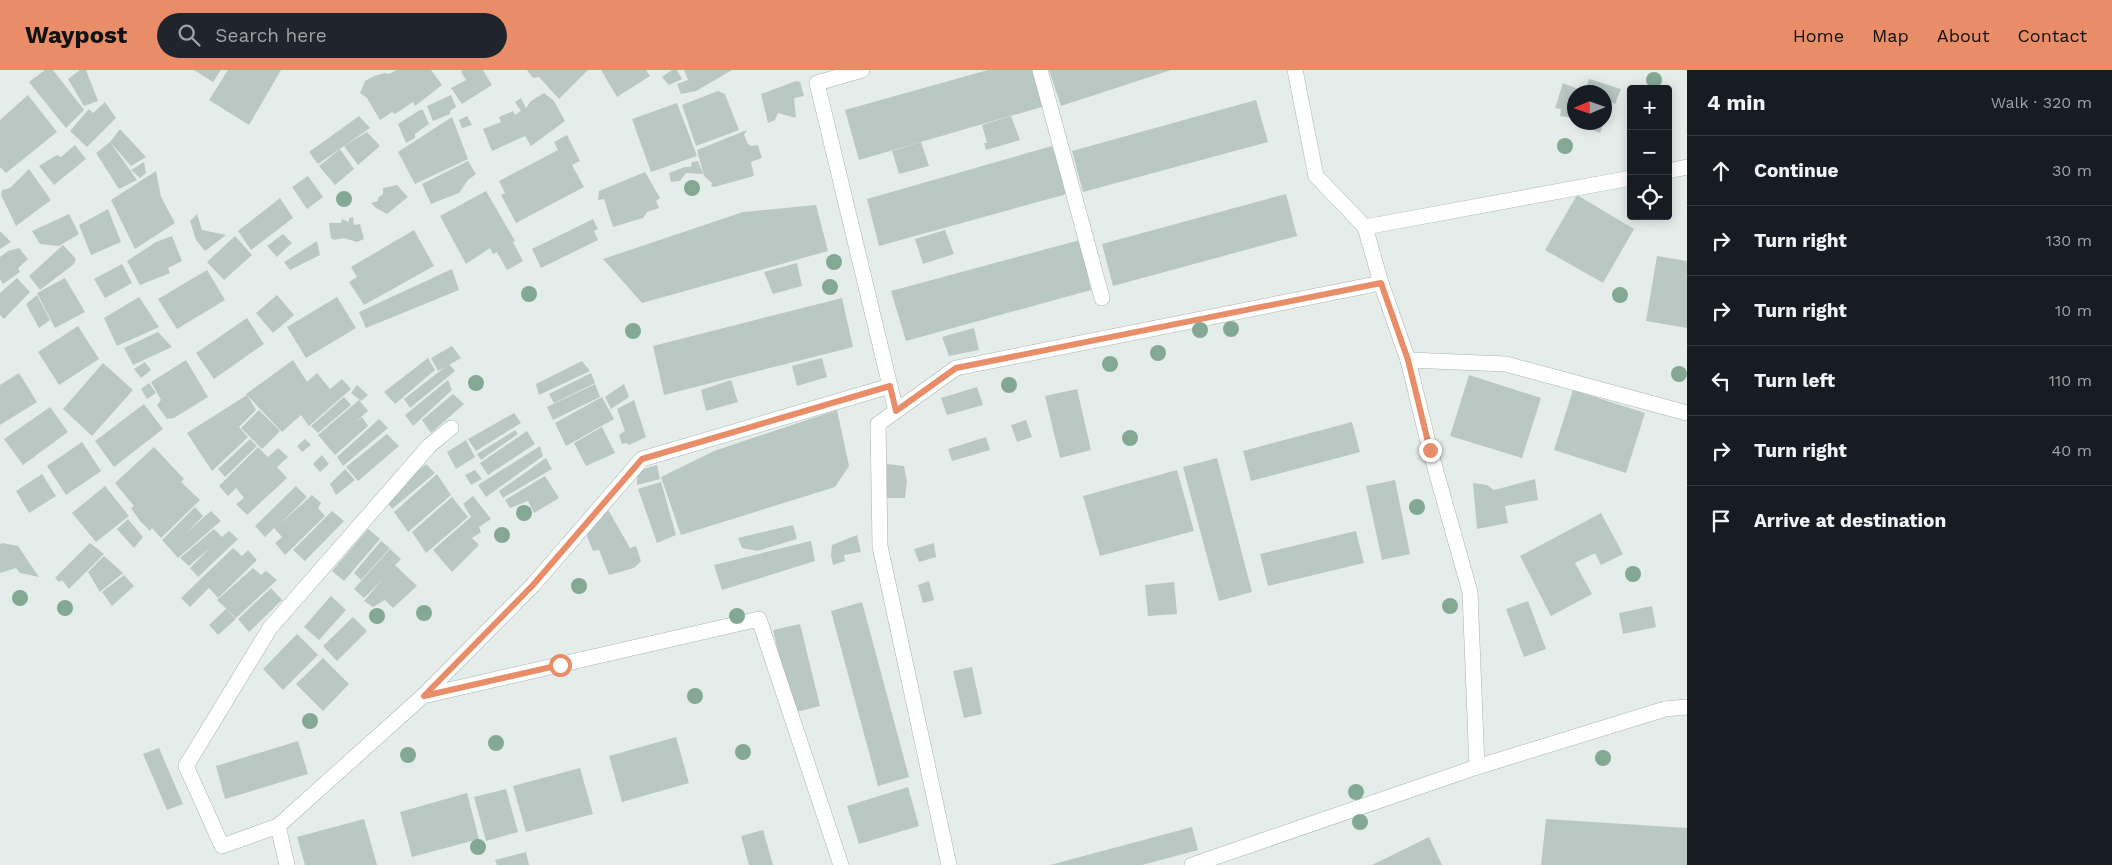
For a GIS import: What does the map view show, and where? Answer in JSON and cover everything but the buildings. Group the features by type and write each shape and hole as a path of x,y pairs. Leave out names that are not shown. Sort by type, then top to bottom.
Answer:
{"street":[{"path":"862,70 817,83 896,411"},
{"path":"1040,70 1102,298"},
{"path":"1295,70 1316,176 1365,227 1381,283 1408,360 1430,450 1470,592 1478,767"},
{"path":"1672,170 1687,167"},
{"path":"1365,227 1627,179"},
{"path":"949,865 880,546 878,424 956,368 1381,283"},
{"path":"1408,360 1506,364 1687,414"},
{"path":"452,428 430,445 270,628 186,766 222,846 278,826 424,696 533,585 642,459 890,386"},
{"path":"424,696 759,619 841,865"},
{"path":"1192,865 1478,767 1665,709 1687,707"},
{"path":"278,826 287,865"}],"route":[{"path":"560,665 424,696 533,585 642,459 890,386 896,411 956,368 1381,283 1408,360 1430,450"}]}
